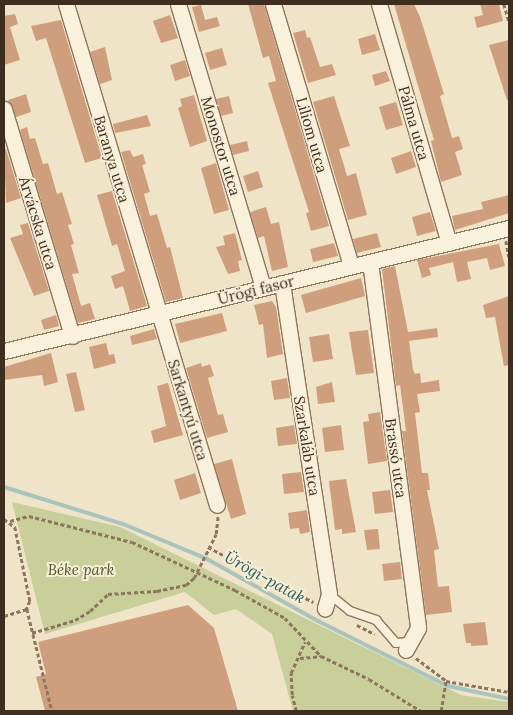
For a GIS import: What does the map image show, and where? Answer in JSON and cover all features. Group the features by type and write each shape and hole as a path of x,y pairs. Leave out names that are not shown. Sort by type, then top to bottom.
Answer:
{"street":[{"name":"Baranya utca","path":"66,4 158,315"},
{"name":"Monostor utca","path":"178,4 263,288"},
{"name":"Liliom utca","path":"273,4 351,266"},
{"name":"Pálma utca","path":"379,4 449,243"},
{"name":"Árvácska utca","path":"4,109 72,336"},
{"name":"Ürögi fasor","path":"4,351 158,315 351,266 508,230"},
{"name":"Brassó utca","path":"370,262 418,628 409,645"},
{"name":"Szarkaláb utca","path":"282,283 327,601"},
{"name":"Sarkantyú utca","path":"158,315 217,506"}],"lane":[{"path":"327,601 376,620 396,643 409,645"}],"path":[{"path":"504,4 509,21"},
{"path":"508,230 509,256"},
{"path":"32,634 75,620 108,594 176,588 190,582 201,564 219,523 217,506"},
{"path":"10,521 29,516 132,542 196,572 285,618 305,642 321,656 369,679 421,711"},
{"path":"4,519 10,521 15,526 30,601 27,609 52,711"},
{"path":"4,616 27,609"},
{"path":"296,711 292,695 292,673 300,658 305,642"},
{"path":"300,658 321,656"},
{"path":"441,711 446,681"}],"green space":[{"name":"Béke park","path":"12,502 120,527 461,695 509,702 509,711 293,711 272,634 236,609 214,615 185,592 45,634"}],"building":[{"path":"248,4 264,4 329,226 311,231 306,213 309,212 268,83 276,81 269,56 263,58"},
{"path":"394,4 414,4 420,17 444,94 440,96 452,138 459,136 463,149 455,152 462,175 441,182 431,141 434,140"},
{"path":"480,4 499,4 503,21 477,28 474,17 483,15"},
{"path":"201,5 205,20 217,17 220,26 199,32 192,7"},
{"path":"15,14 18,24 10,27 20,60 4,65 4,16"},
{"path":"170,15 178,38 161,43 153,21"},
{"path":"61,20 102,158 85,163 46,38 36,41 31,26"},
{"path":"305,30 307,38 310,37 320,67 332,64 336,75 308,83 293,33"},
{"path":"375,34 380,50 362,55 358,39"},
{"path":"509,40 509,100 507,100 489,45"},
{"path":"105,47 112,80 100,84 90,52"},
{"path":"222,48 227,65 210,70 205,53"},
{"path":"185,60 190,76 175,81 170,65"},
{"path":"386,71 390,81 375,86 372,75"},
{"path":"26,94 31,112 16,117 8,100"},
{"path":"194,95 207,141 190,147 178,108 182,106 180,99"},
{"path":"229,96 233,113 221,116 216,99"},
{"path":"334,96 350,146 339,149 347,176 356,173 367,215 348,220 313,102"},
{"path":"396,102 403,125 386,130 379,107"},
{"path":"147,115 151,126 115,133 113,124"},
{"path":"27,127 30,139 35,138 43,164 48,163 57,194 62,192 72,224 68,225 74,244 71,245 79,273 72,274 81,306 90,303 95,319 78,323 20,130"},
{"path":"247,141 249,151 233,155 230,145"},
{"path":"6,149 21,198 6,203 4,150"},
{"path":"130,150 133,157 143,154 146,164 142,165 150,192 144,194 150,216 157,214 167,248 170,247 183,298 166,302 121,152"},
{"path":"411,151 416,167 396,174 391,158"},
{"path":"216,163 229,210 214,214 201,168"},
{"path":"258,171 263,187 248,192 243,176"},
{"path":"112,191 147,306 130,311 123,286 115,289 111,276 125,271 117,244 112,246 97,195"},
{"path":"509,195 509,213 455,230 452,216 483,209 481,202"},
{"path":"266,207 271,224 279,222 288,267 272,271 264,236 258,238 250,212"},
{"path":"430,212 436,231 417,236 412,217"},
{"path":"28,223 49,291 34,296 10,238 23,234 20,225"},
{"path":"235,233 242,260 238,261 240,271 228,274 216,247 225,245 223,236"},
{"path":"377,233 381,247 357,253 353,239"},
{"path":"334,243 338,256 313,262 310,249"},
{"path":"499,244 505,266 490,270 487,258 467,262 471,279 457,282 453,262 429,268 431,275 422,278 417,260"},
{"path":"395,266 408,332 437,328 438,337 409,341 413,370 415,374 420,373 421,383 439,380 440,391 417,394 420,412 415,413 422,473 428,473 430,490 427,490 439,549 434,550 438,587 449,586 452,612 426,615 402,431 406,431 400,385 396,386 382,269"},
{"path":"361,278 365,296 306,313 301,295"},
{"path":"509,296 509,365 504,366 495,317 486,318 483,305"},
{"path":"272,301 276,307 283,354 267,358 263,324 259,325 254,305"},
{"path":"222,313 227,331 180,343 175,324"},
{"path":"56,315 59,326 44,330 41,320"},
{"path":"154,329 157,339 132,345 130,336"},
{"path":"368,330 374,373 356,375 349,332"},
{"path":"329,334 333,359 313,362 309,337"},
{"path":"106,343 109,355 114,354 116,363 94,369 89,347"},
{"path":"51,353 58,382 44,386 42,375 4,380 4,367"},
{"path":"201,363 202,367 210,364 214,376 208,378 218,415 223,414 228,432 207,438 186,368"},
{"path":"76,372 85,410 75,412 66,374"},
{"path":"287,378 290,398 274,400 271,381"},
{"path":"332,382 335,402 318,404 316,387"},
{"path":"168,383 183,435 154,443 151,431 166,426 157,386"},
{"path":"380,412 387,461 368,464 363,422 369,421 368,414"},
{"path":"294,425 297,444 278,446 276,428"},
{"path":"341,425 344,450 325,452 322,428"},
{"path":"232,459 246,514 231,519 214,464"},
{"path":"301,472 304,492 284,494 282,474"},
{"path":"195,473 201,493 180,500 174,480"},
{"path":"346,479 356,532 342,534 342,529 335,530 329,481"},
{"path":"390,490 393,512 375,514 372,492"},
{"path":"307,510 310,532 300,534 299,528 290,529 288,513"},
{"path":"378,529 380,549 367,550 364,530"},
{"path":"400,562 402,579 384,581 382,564"},
{"path":"188,605 214,628 238,711 45,711 36,677 46,674 38,642"},
{"path":"485,622 488,645 471,646 471,643 466,643 463,624"}],"waterway":[{"name":"Ürögi-patak","path":"4,487 123,524 207,559 318,621 448,686 509,699"}]}
